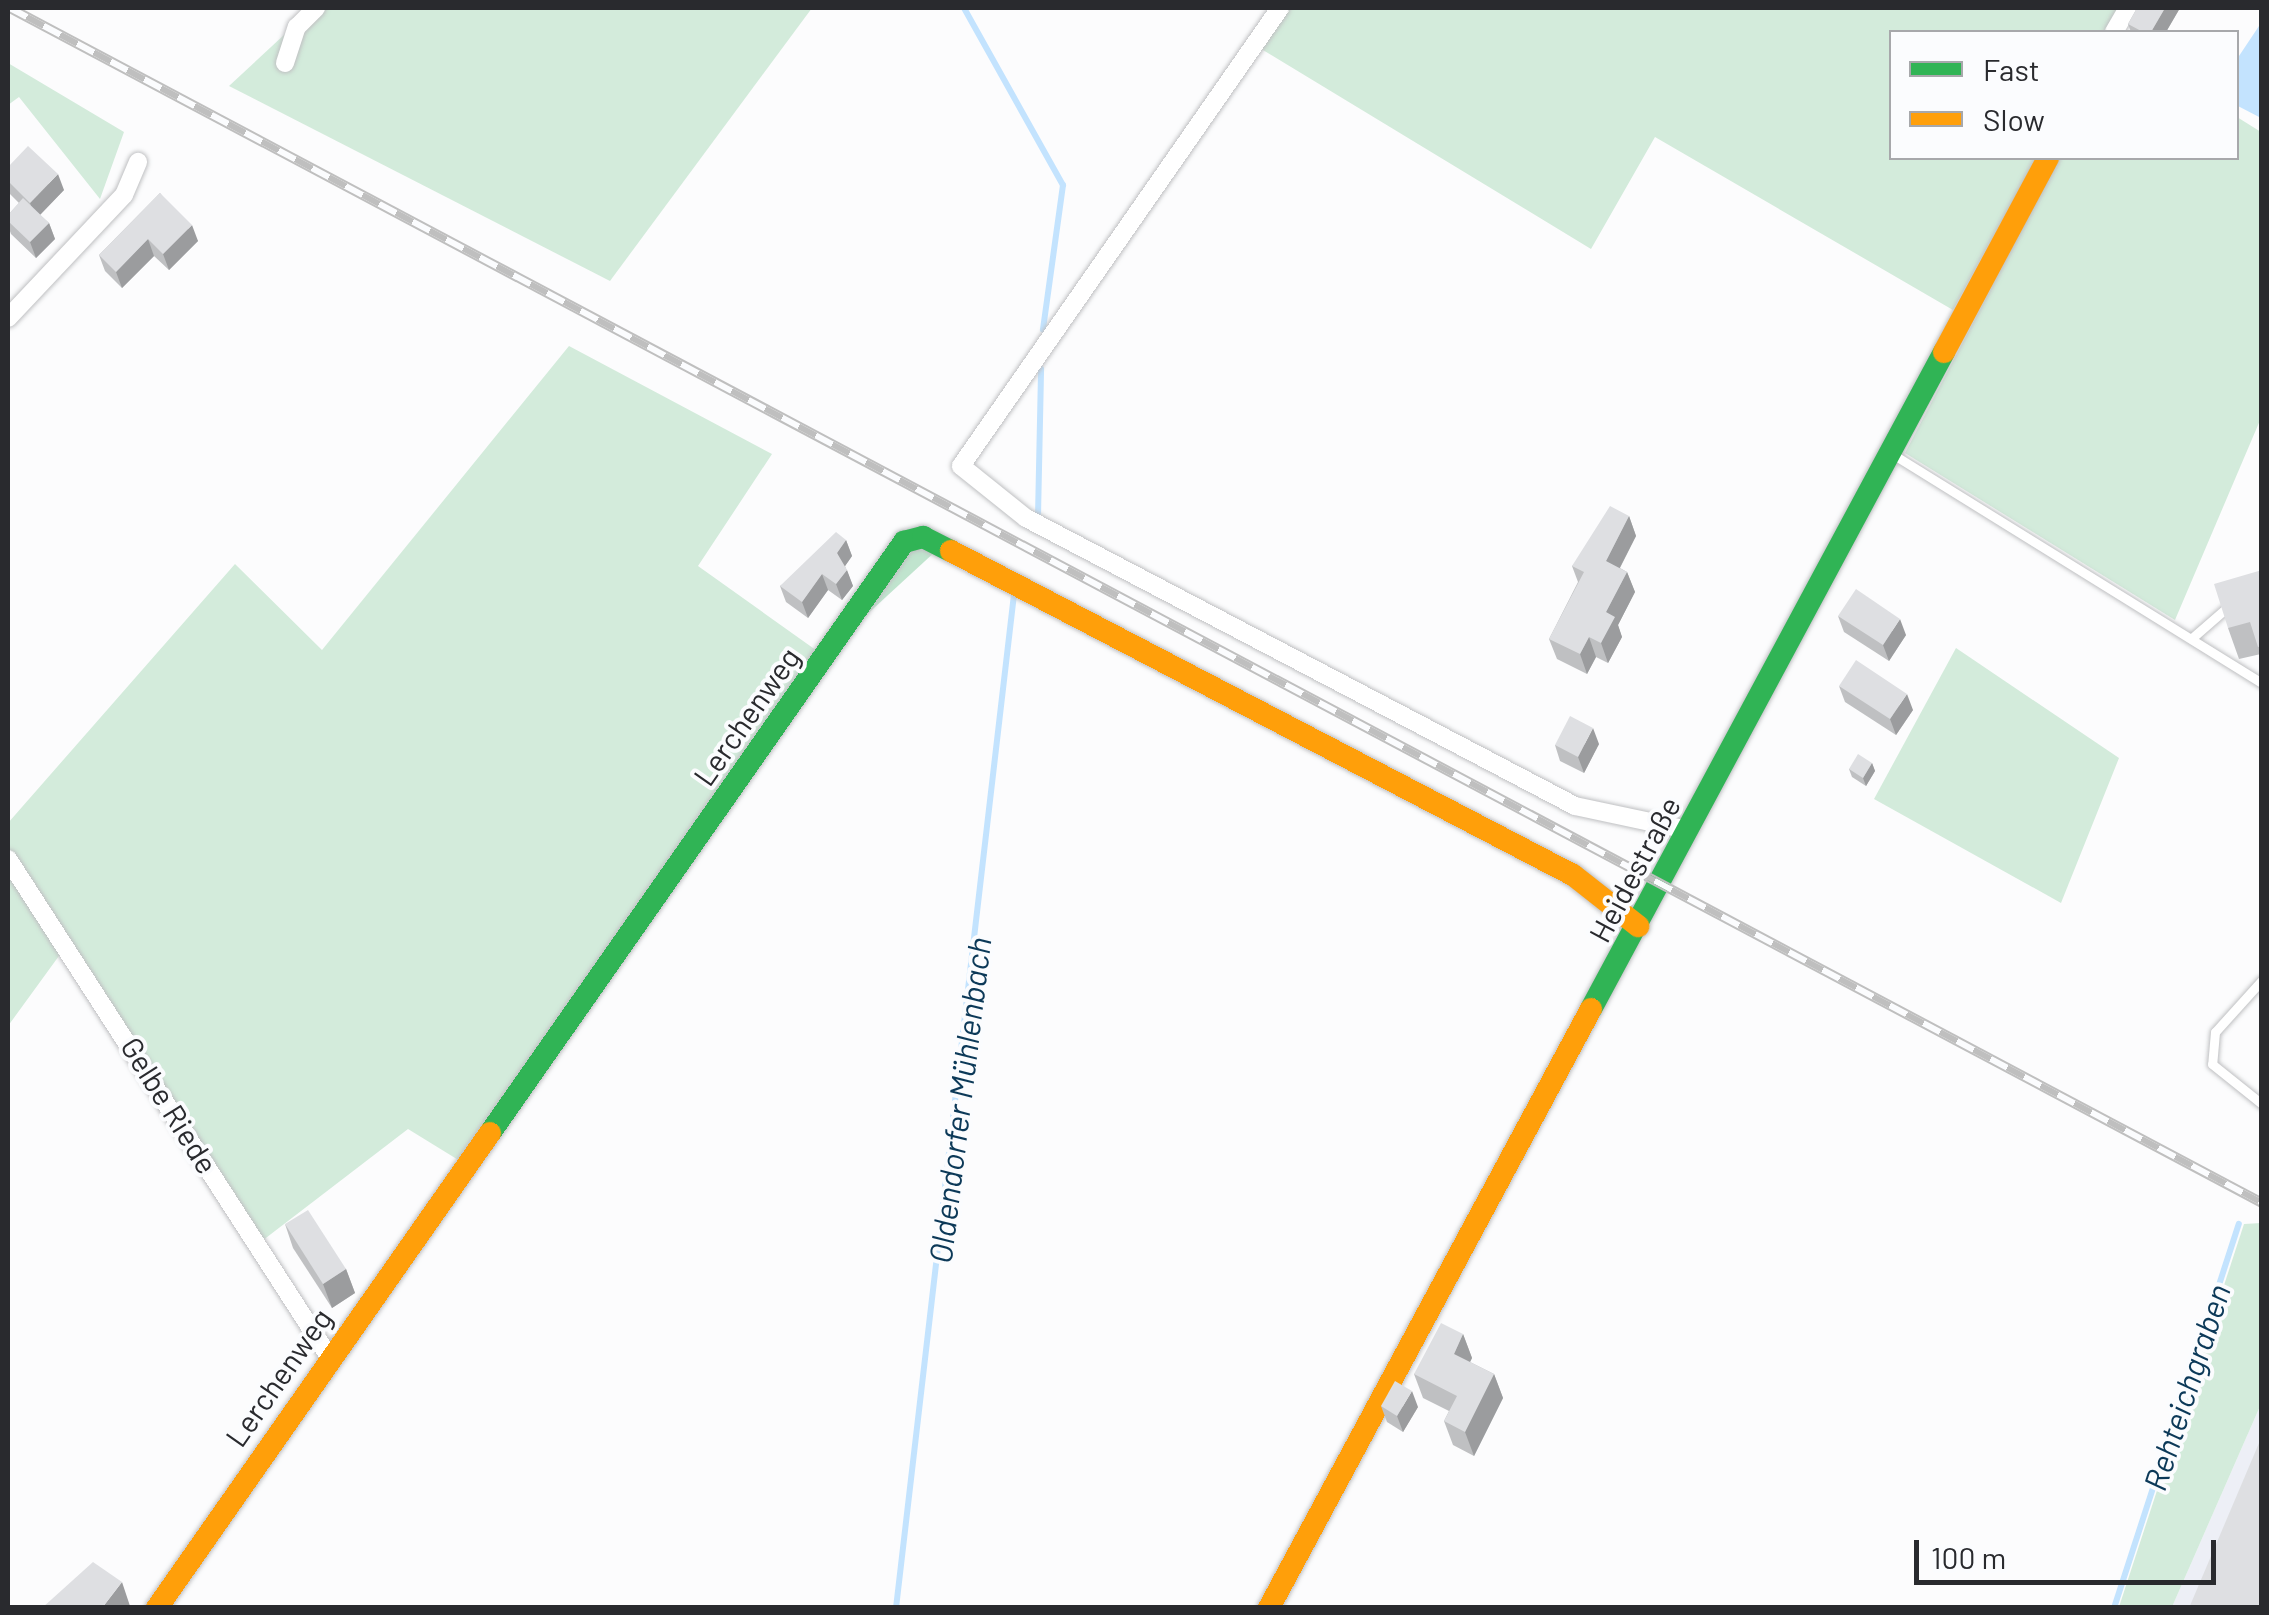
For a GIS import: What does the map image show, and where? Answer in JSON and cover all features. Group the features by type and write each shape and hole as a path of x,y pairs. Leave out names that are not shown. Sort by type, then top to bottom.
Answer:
{"street":[{"path":"285,63 297,26 316,8"},
{"path":"1280,8 961,466 1026,518 1575,806 1688,830"},
{"path":"2115,30 2128,8"},
{"name":"Heidestraße","path":"1269,1608 2047,160"},
{"path":"8,318 124,195 138,162"},
{"name":"Lerchenweg","path":"157,1608 328,1354 904,542 923,537 1236,695 1573,875 1638,926"},
{"name":"Gelbe Riede","path":"8,858 328,1354"}],"lane":[{"path":"1892,453 2262,683"},
{"path":"2192,638 2220,608 2248,600"},
{"path":"2262,980 2215,1032 2212,1064 2262,1104"}],"shaded area":[{"path":"2261,1404 2261,1607 2172,1607"}],"green space":[{"path":"313,8 812,8 610,281 229,86"},
{"path":"1288,8 2118,8 2105,30 1889,30 1889,160 2035,160 1953,310 1655,137 1591,249 1258,47"},
{"path":"8,63 124,132 100,199 19,97 8,105"},
{"path":"2239,118 2261,132 2261,418 2175,620 1905,453 2058,160 2239,160"},
{"path":"569,346 772,454 698,566 820,653 460,1161 408,1129 258,1244 64,949 8,1026 8,823 235,564 322,650"},
{"path":"924,546 937,550 862,619 909,550"},
{"path":"1956,648 2119,758 2061,903 1874,799"},
{"path":"2261,1223 2261,1404 2172,1607 2119,1607 2244,1224"}],"water":[{"path":"2261,23 2261,118 2239,107 2239,56"}],"building":[{"path":"2137,8 2165,8 2152,30 2139,30 2128,24"},
{"path":"28,146 58,174 30,203 8,181 8,167"},
{"path":"160,193 192,225 163,254 148,239 116,272 99,255"},
{"path":"23,198 49,223 30,242 8,221 8,215"},
{"path":"1610,506 1629,516 1606,561 1627,572 1606,612 1615,617 1601,643 1589,637 1580,654 1549,639 1584,572 1572,566"},
{"path":"836,532 846,540 837,553 847,570 836,584 822,574 802,602 780,586"},
{"path":"2262,570 2262,646 2258,647 2250,622 2228,628 2214,584"},
{"path":"1856,589 1900,619 1883,645 1838,616"},
{"path":"1856,660 1907,694 1890,719 1839,686"},
{"path":"1570,716 1593,728 1578,757 1555,745"},
{"path":"1858,754 1872,763 1863,778 1849,769"},
{"path":"308,1210 346,1269 323,1284 285,1224"},
{"path":"1441,1323 1463,1334 1454,1354 1494,1374 1465,1432 1444,1421 1457,1396 1414,1374"},
{"path":"1395,1381 1412,1391 1397,1416 1381,1406"},
{"path":"2262,1436 2262,1608 2189,1608"},
{"path":"93,1562 122,1582 102,1608 42,1608"}],"waterway":[{"name":"Oldendorfer Mühlenbach","path":"964,8 1063,185 1043,330"},
{"name":"Oldendorfer Mühlenbach","path":"1038,516 1041,369"},
{"name":"Oldendorfer Mühlenbach","path":"896,1608 1014,594"},
{"name":"Rehteichgraben","path":"2114,1608 2239,1224"}],"railway":[{"path":"10,8 2262,1203"}],"traffic: fast":[{"path":"1591,1009 1944,352"},
{"path":"490,1133 904,542 923,537 951,551"}],"traffic: slow":[{"path":"1944,352 2047,160"},
{"path":"951,551 1573,875 1638,926"},
{"path":"1269,1608 1591,1009"},
{"path":"157,1608 490,1133"}]}
